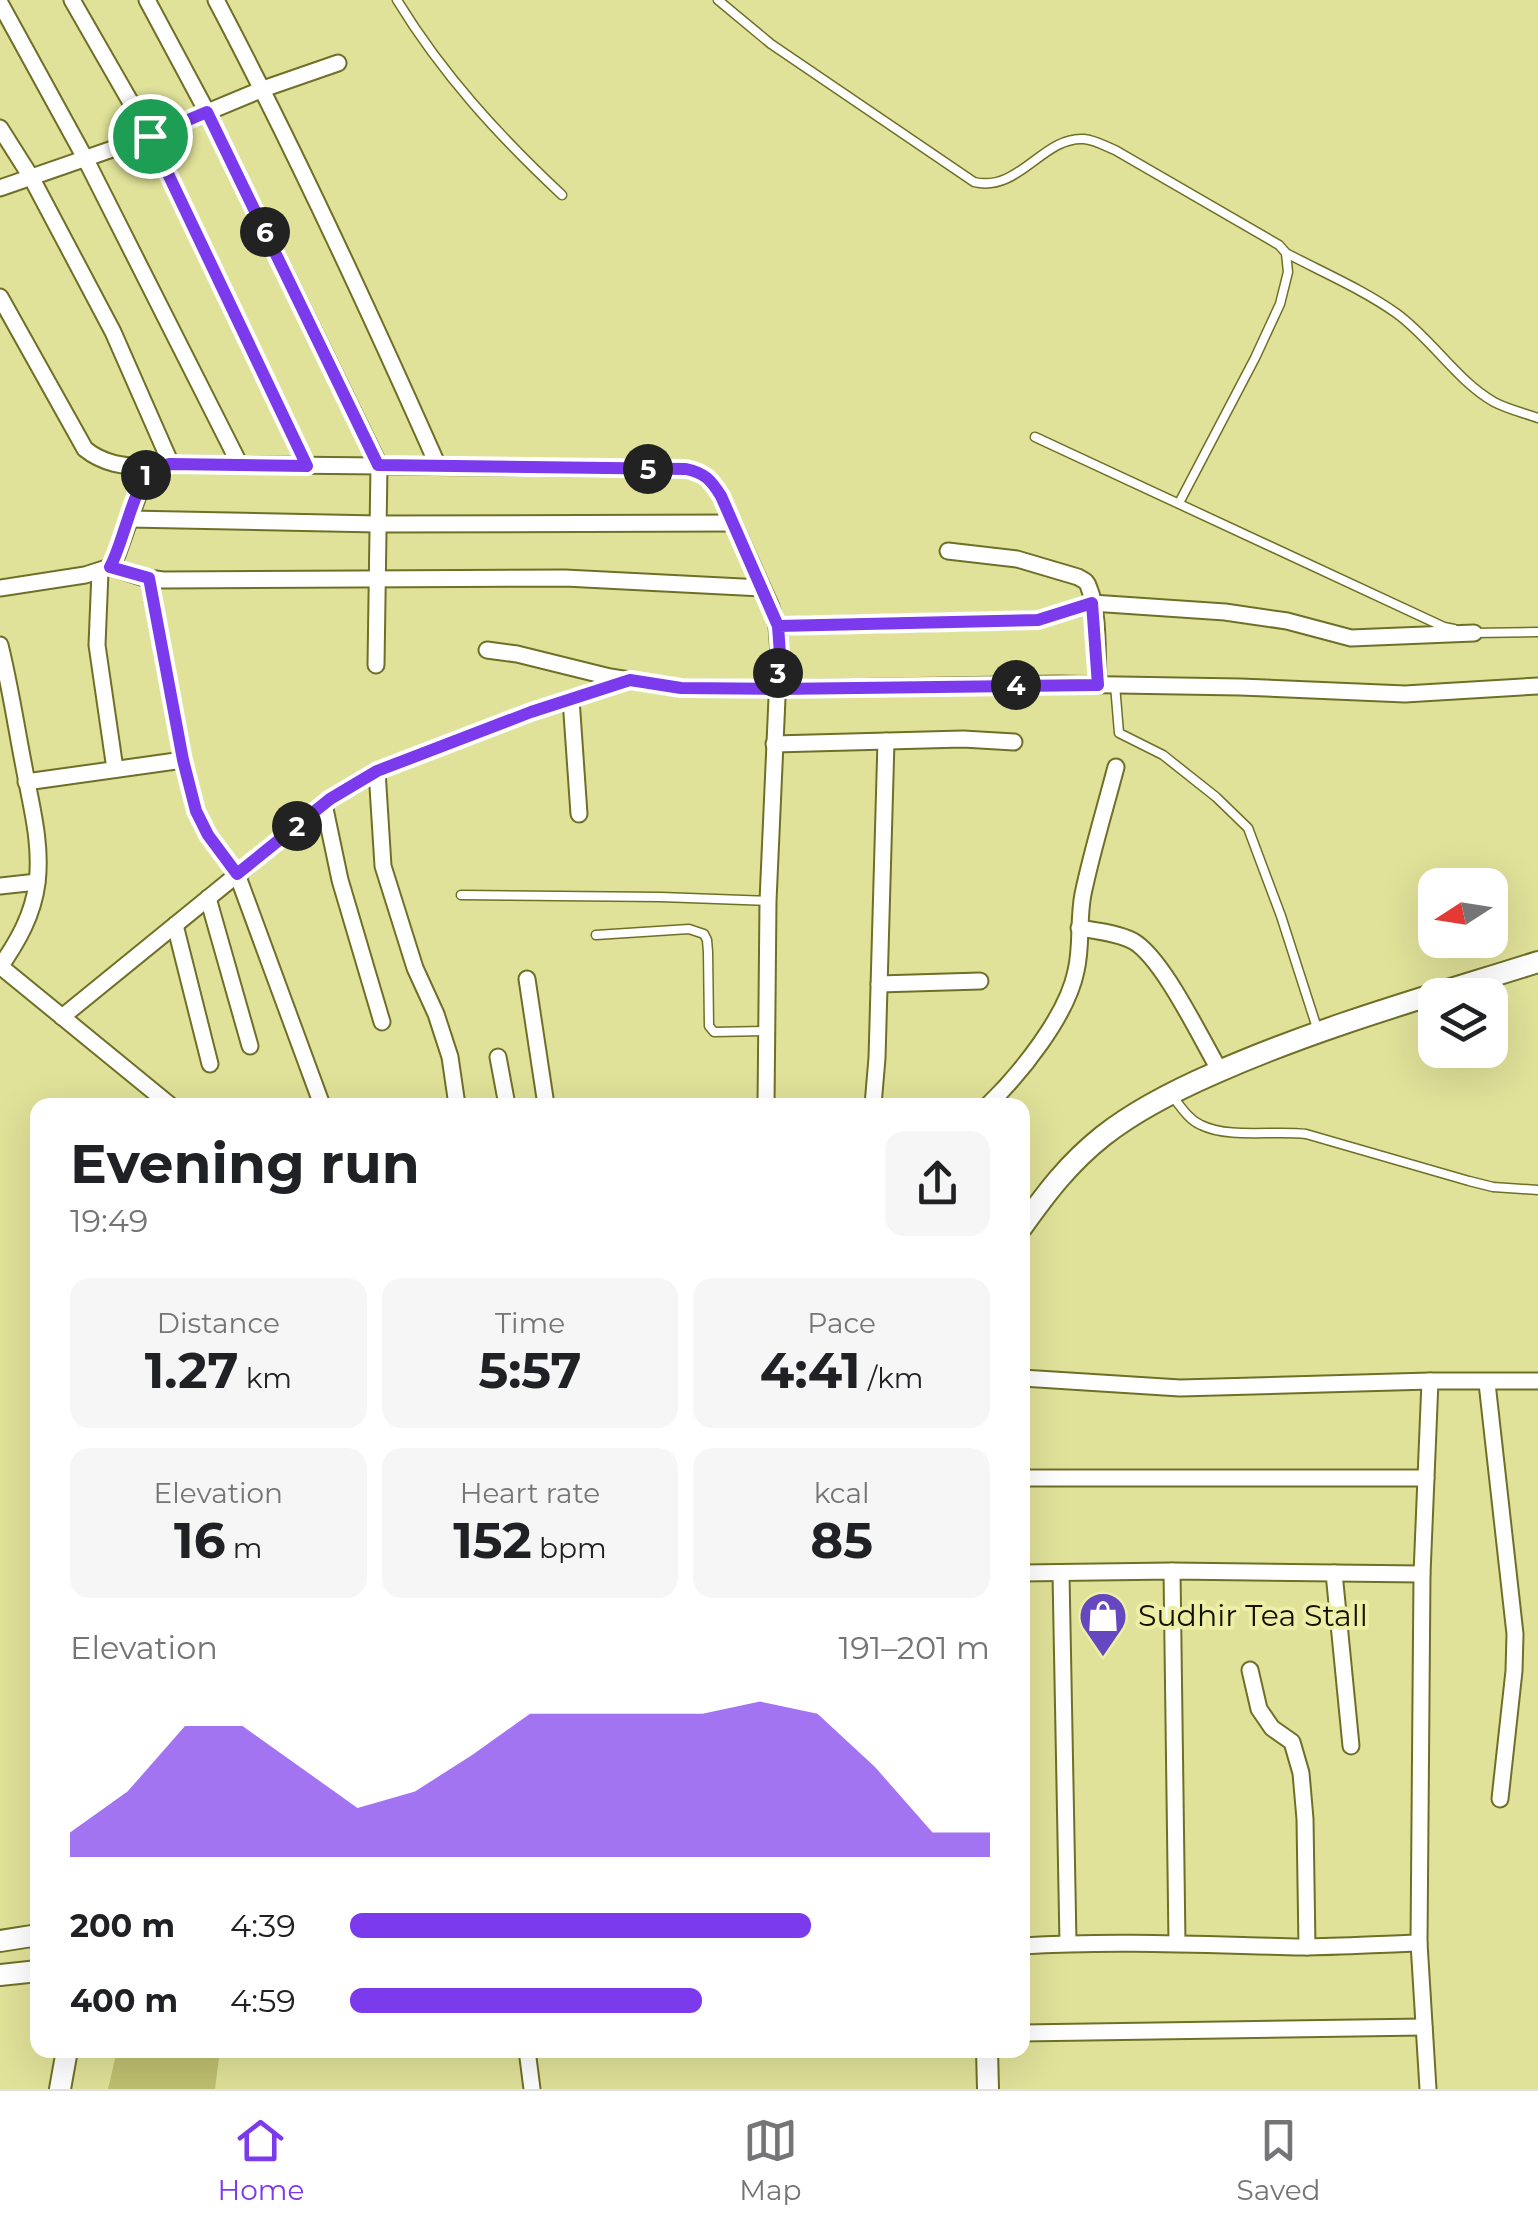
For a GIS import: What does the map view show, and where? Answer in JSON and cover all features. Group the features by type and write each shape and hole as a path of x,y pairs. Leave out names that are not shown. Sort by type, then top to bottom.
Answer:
{"street":[{"path":"72,0 150,136 307,466"},
{"path":"147,0 207,112 378,465 376,665"},
{"path":"216,0 263,89 438,466"},
{"path":"0,3 85,158 240,465"},
{"path":"0,188 150,136 338,62"},
{"path":"0,128 31,177 113,332 162,466"},
{"path":"0,297 85,449 114,465 686,469 712,480 778,626 780,654 768,901 766,1098"},
{"path":"115,769 97,645 105,570 117,555 145,476 162,466"},
{"path":"129,519 378,524 733,523"},
{"path":"948,551 1017,558 1086,582 1092,603 1098,685"},
{"path":"0,588 105,570 149,578 565,578 762,588"},
{"path":"149,578 196,811 208,835 237,874 319,1098"},
{"path":"778,626 1038,620 1092,603 1225,612 1287,621 1351,638 1474,633"},
{"path":"0,645 38,847 38,882 32,909 21,936 0,967 161,1098"},
{"path":"487,650 681,688 1116,685 1405,694 1538,686"},
{"path":"62,1017 324,804 377,771 531,712 630,680"},
{"path":"572,699 579,814"},
{"path":"774,744 963,739 1014,742"},
{"path":"0,743 18,740"},
{"path":"874,1098 886,740"},
{"path":"26,782 183,760"},
{"path":"994,1098 1050,1027 1077,970 1084,887 1116,767"},
{"path":"377,771 383,866 415,968 450,1057 456,1098"},
{"path":"324,804 340,880 382,1022"},
{"path":"0,886 38,882"},
{"path":"208,898 250,1046"},
{"path":"175,925 210,1064"},
{"path":"1080,928 1126,938 1148,953 1220,1071"},
{"path":"1030,1216 1054,1182 1103,1136 1170,1093 1252,1056 1319,1032 1538,962"},
{"path":"527,978 545,1098"},
{"path":"879,984 980,981"},
{"path":"498,1057 506,1098"},
{"path":"1030,1379 1180,1388 1538,1381"},
{"path":"1428,2089 1419,1943 1422,1574 1430,1381"},
{"path":"1487,1382 1515,1634 1500,1799"},
{"path":"1030,1478 1426,1478"},
{"path":"1172,1571 1177,1943"},
{"path":"1030,1573 1422,1574"},
{"path":"1334,1573 1352,1746"},
{"path":"1061,1574 1068,1943"},
{"path":"1250,1670 1258,1709 1272,1728 1292,1742 1298,1758 1305,1820 1307,1947"},
{"path":"0,1941 30,1937"},
{"path":"1030,1945 1177,1943 1307,1947 1419,1943"},
{"path":"0,1975 30,1972"},
{"path":"1030,2034 1424,2027"},
{"path":"60,2089 66,2058"},
{"path":"529,2058 532,2089"},
{"path":"987,2058 988,2089"}],"lane":[{"path":"397,0 452,80 512,149 562,195"},
{"path":"718,0 771,44 974,182 987,185 1005,180 1066,140 1097,142 1397,313 1495,403 1538,418"},
{"path":"1179,503 1280,304 1288,272 1286,253"},
{"path":"1034,437 1444,627 1474,633 1538,632"},
{"path":"1116,685 1120,734 1163,755 1216,796 1248,828 1319,1032"},
{"path":"461,895 768,901"},
{"path":"596,935 689,929 704,934 708,952 708,1026 722,1033 766,1031"},
{"path":"1170,1093 1201,1126 1225,1132 1306,1134 1469,1181 1538,1190"}],"shaded area":[{"path":"115,2058 219,2058 215,2089 108,2089"}],"place":[{"name":"Sudhir Tea Stall","path":"1103,1658"}],"route":[{"path":"150,136 207,112 378,465 700,472 712,480 721,496 778,626 780,654 776,689 1098,685 1092,603 1038,620 778,626 776,689 681,688 630,680 531,712 377,771 330,799 237,874 208,835 196,811 149,578 110,567 140,487 154,468 170,464 307,466 150,136"}]}
